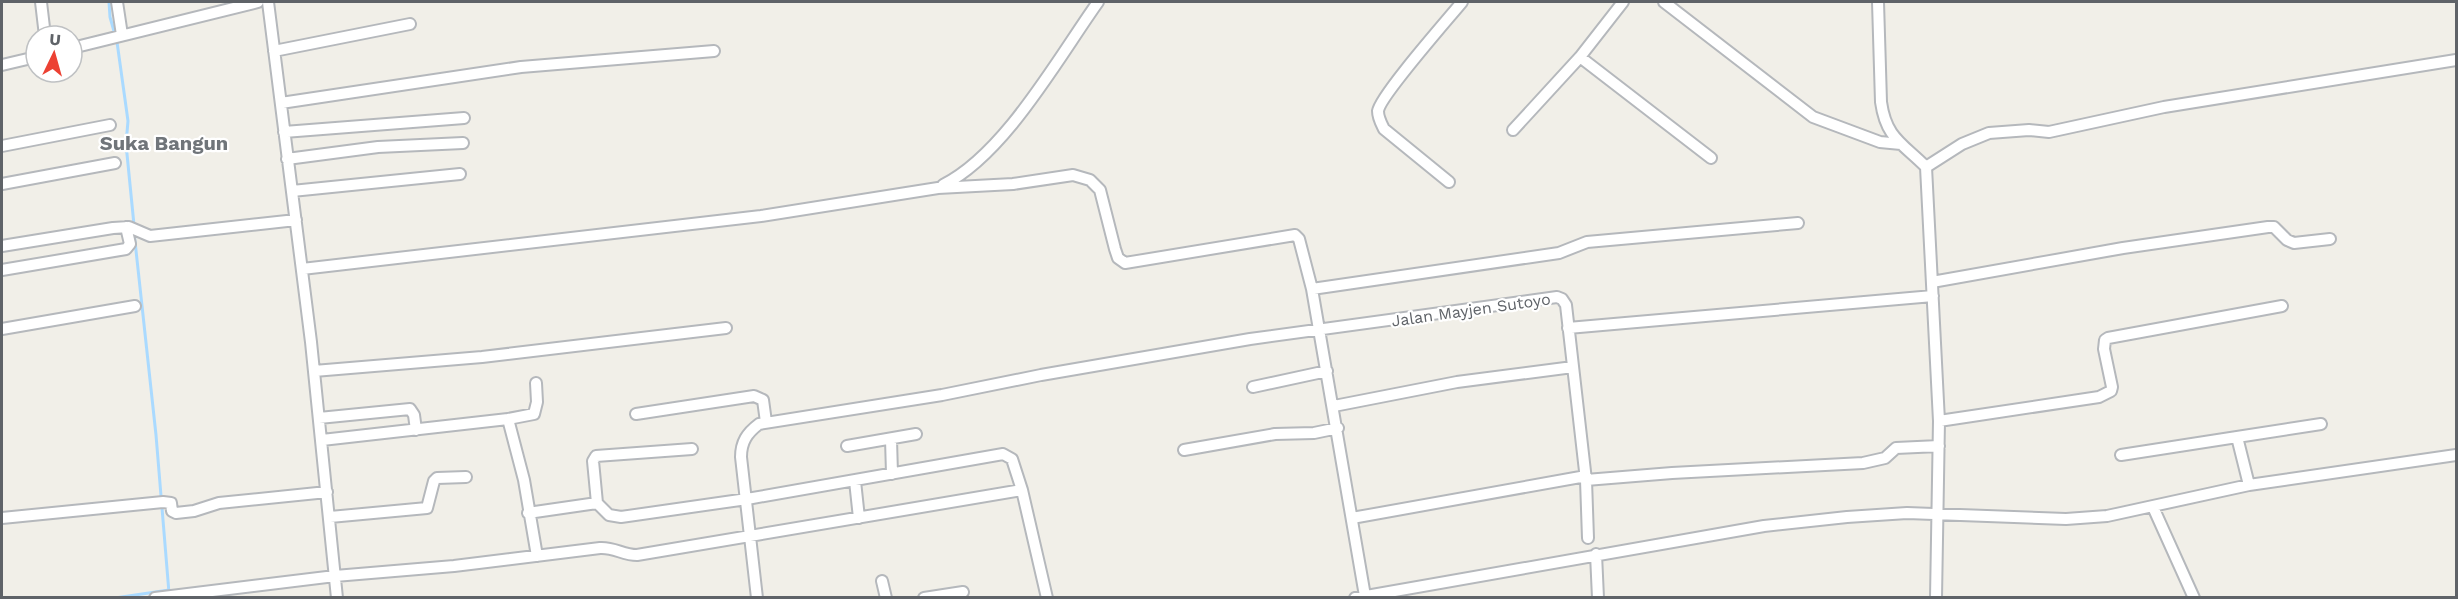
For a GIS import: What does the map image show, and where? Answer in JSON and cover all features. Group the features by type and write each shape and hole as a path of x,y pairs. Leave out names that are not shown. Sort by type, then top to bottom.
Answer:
{"street":[{"path":"41,2 44,24"},
{"path":"117,2 118,37"},
{"path":"84,45 258,2"},
{"path":"268,2 314,371 337,597"},
{"path":"938,188 958,178 979,162 999,140 1098,2"},
{"path":"1449,182 1384,129 1379,120 1378,111 1381,103 1405,71 1462,2"},
{"path":"1513,130 1580,57 1623,2"},
{"path":"1664,2 1814,117 1880,142 1900,144"},
{"path":"1878,2 1882,112 1888,132 1926,167 1939,422 1936,597"},
{"path":"274,51 410,24"},
{"path":"281,103 521,68 714,51"},
{"path":"1580,57 1711,158"},
{"path":"2,65 24,60"},
{"path":"1926,167 1962,144 1989,132 2029,130 2049,132 2164,107 2457,60"},
{"path":"284,132 464,118"},
{"path":"2,146 110,125"},
{"path":"287,159 378,147 463,142"},
{"path":"2,184 115,163"},
{"path":"292,191 460,174"},
{"path":"302,269 761,216 938,188 1013,184 1058,176 1082,176 1100,190 1115,249 1122,261 1129,263 1294,235 1299,239 1312,289 1366,596 1764,526 1847,517 1937,513 2088,518 2153,507 2249,485 2457,455"},
{"path":"2,246 127,227 145,235 296,220"},
{"path":"1312,289 1559,253 1587,242 1798,223"},
{"path":"2,270 126,249 130,244 127,227"},
{"path":"1932,282 2123,248 2268,227 2274,227 2287,240 2295,243 2330,239"},
{"path":"1568,328 1933,296"},
{"name":"Jalan Mayjen Sutoyo","path":"766,422 942,395 1238,341 1557,297 1562,299 1566,305 1586,478 1588,540 1598,597"},
{"path":"2,329 135,306"},
{"path":"1939,422 2099,397 2111,392 2112,387 2104,348 2105,340 2108,338 2282,306"},
{"path":"314,371 482,357 726,328"},
{"path":"1334,406 1457,382 1573,367"},
{"path":"1252,387 1327,371"},
{"path":"322,440 381,435 534,414 537,402 536,383"},
{"path":"636,414 754,396 763,400 766,422 753,429 741,447 757,597"},
{"path":"319,418 410,409 414,415 416,430"},
{"path":"508,419 524,480 537,556"},
{"path":"2121,455 2321,424"},
{"path":"1184,450 1275,434 1338,428"},
{"path":"847,446 916,434"},
{"path":"2237,437 2249,485"},
{"path":"891,439 892,474"},
{"path":"1352,518 1586,478 1863,463 1882,460 1896,448 1939,446"},
{"path":"692,449 596,456 593,460 597,503 609,515 621,517 747,499 1002,454 1012,459 1022,490 1047,597"},
{"path":"330,517 427,508 434,481 437,478 466,477"},
{"path":"855,481 858,518"},
{"path":"164,596 608,548 629,555 637,555 1022,490"},
{"path":"2,518 161,502 171,504 172,511 176,513 194,511 219,503 327,492"},
{"path":"528,513 597,503"},
{"path":"2153,507 2194,597"},
{"path":"882,581 886,597"},
{"path":"924,597 963,592"}],"waterway":[{"path":"109,2 128,121 126,144 134,225"},
{"path":"134,232 156,435 169,593"},
{"path":"115,598 169,590"}],"district":[{"name":"Suka Bangun","path":"164,143"}]}
